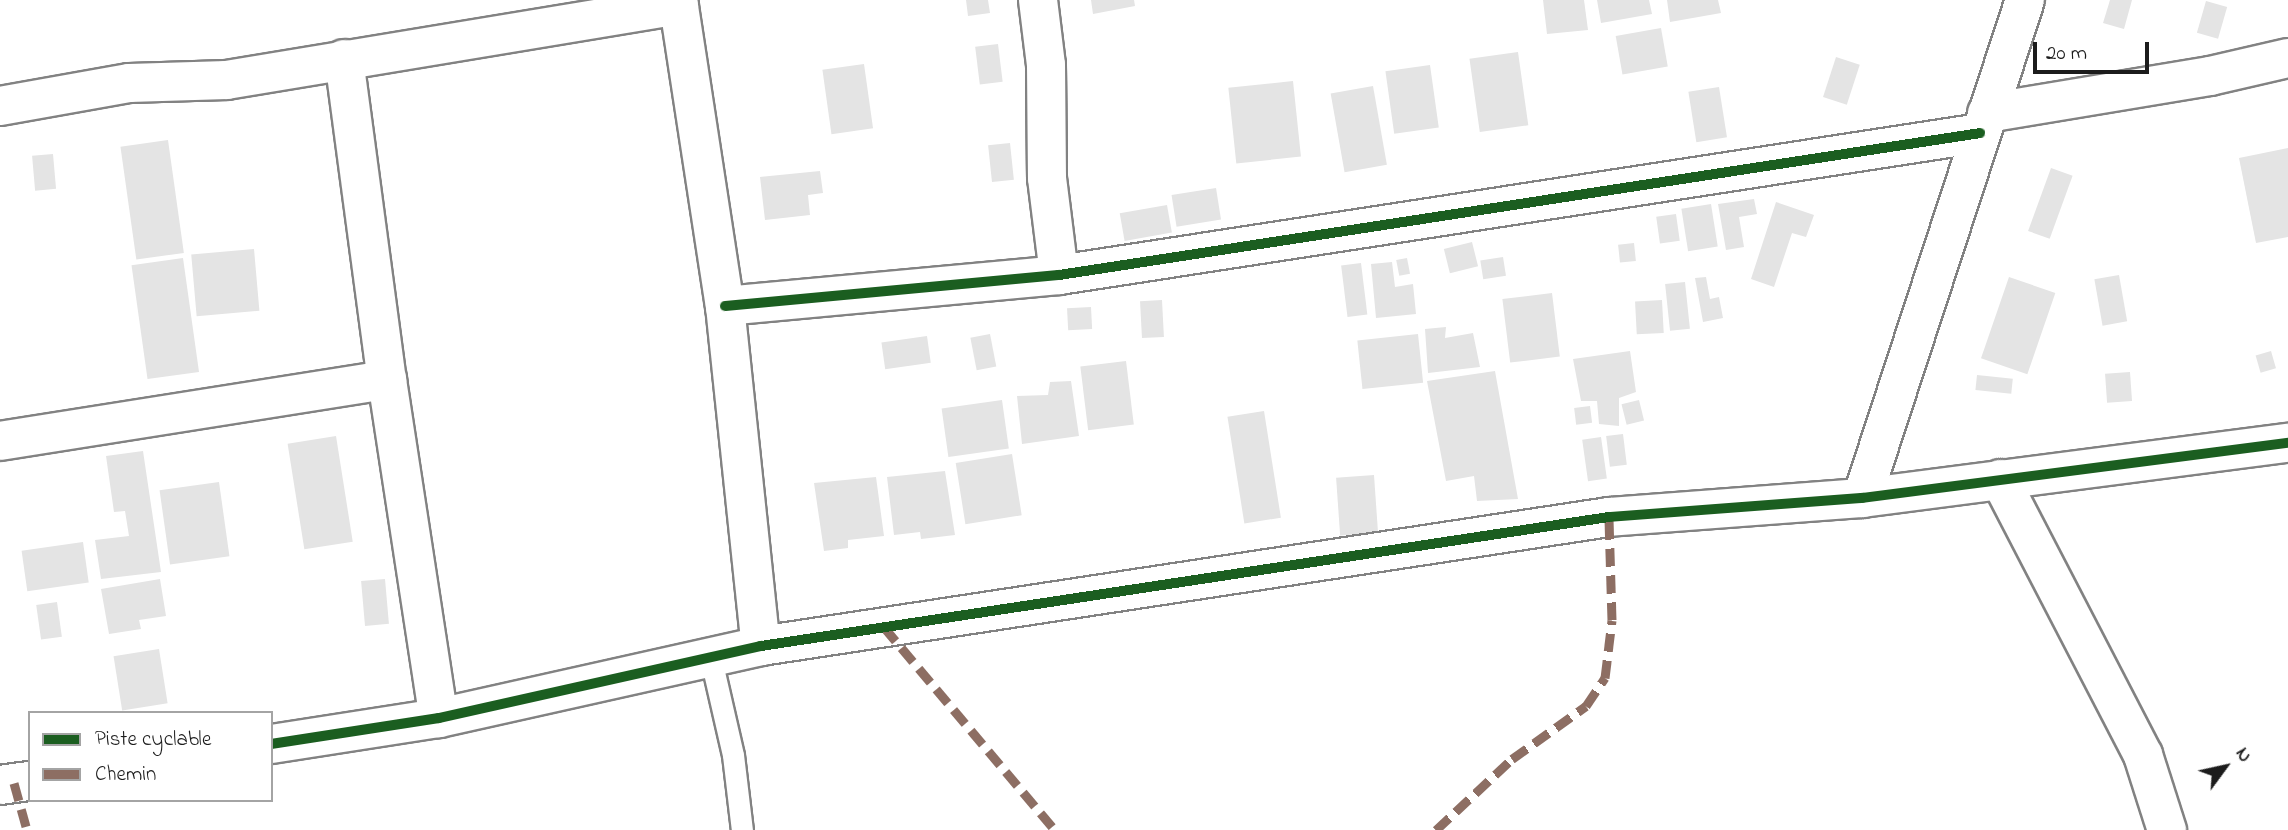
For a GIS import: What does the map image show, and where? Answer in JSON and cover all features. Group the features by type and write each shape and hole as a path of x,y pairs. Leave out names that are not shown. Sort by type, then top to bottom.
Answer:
{"street":[{"path":"1038,0 1046,65 1047,178 1059,275"},
{"path":"1862,498 2025,0"},
{"path":"4,94 129,83 228,79 678,3 725,306 761,646"},
{"path":"725,306 1059,275 1983,123 2288,58"},
{"path":"344,59 387,380 439,718"},
{"path":"0,441 387,380"},
{"path":"273,744 439,718 761,646 1609,517 1862,498 2288,443"},
{"path":"2000,479 2143,755 2167,830"},
{"path":"0,785 28,780"}],"lane":[{"path":"711,659 733,755 742,830"}],"building":[{"path":"966,0 988,0 990,13 968,16"},
{"path":"1091,0 1134,0 1135,6 1093,14"},
{"path":"1543,0 1584,0 1588,30 1547,34"},
{"path":"1597,0 1649,0 1652,14 1601,23"},
{"path":"1667,0 1718,0 1721,13 1670,22"},
{"path":"2110,0 2132,0 2124,29 2103,23"},
{"path":"2206,1 2227,7 2218,39 2197,33"},
{"path":"1661,28 1668,66 1622,74 1616,36"},
{"path":"998,44 1003,82 980,85 975,47"},
{"path":"1518,52 1528,125 1480,132 1469,59"},
{"path":"1836,57 1860,65 1847,105 1823,97"},
{"path":"864,64 873,128 831,134 822,70"},
{"path":"1430,65 1439,127 1394,134 1385,71"},
{"path":"1293,81 1301,157 1236,163 1228,88"},
{"path":"1373,86 1387,165 1345,172 1331,93"},
{"path":"1719,87 1727,137 1696,142 1688,92"},
{"path":"168,140 184,253 136,260 120,147"},
{"path":"1010,143 1014,180 992,182 988,145"},
{"path":"2288,148 2288,237 2256,243 2239,158"},
{"path":"53,154 56,189 35,191 32,156"},
{"path":"2051,168 2073,176 2050,239 2028,231"},
{"path":"820,171 823,193 808,195 810,215 765,220 760,177"},
{"path":"1216,188 1221,220 1177,227 1172,195"},
{"path":"1754,199 1757,214 1739,217 1744,247 1726,250 1718,204"},
{"path":"1776,202 1814,215 1806,237 1792,233 1774,287 1751,279"},
{"path":"1711,204 1718,246 1688,251 1681,209"},
{"path":"1167,205 1172,233 1125,241 1120,213"},
{"path":"1676,214 1680,241 1660,244 1656,217"},
{"path":"1472,242 1478,266 1450,273 1444,249"},
{"path":"1634,243 1636,261 1620,263 1618,245"},
{"path":"254,249 259,311 197,316 191,254"},
{"path":"1503,257 1506,276 1483,279 1480,261"},
{"path":"183,258 199,372 148,379 132,265"},
{"path":"1407,258 1410,274 1399,276 1396,260"},
{"path":"1392,262 1395,287 1413,284 1416,314 1376,318 1371,264"},
{"path":"1361,263 1367,315 1347,317 1341,265"},
{"path":"2119,275 2127,321 2103,326 2094,279"},
{"path":"1706,277 1710,299 1719,297 1723,318 1703,322 1695,278"},
{"path":"2009,277 2055,293 2027,374 1981,358"},
{"path":"1685,282 1690,329 1670,331 1665,284"},
{"path":"1552,293 1560,357 1510,363 1502,299"},
{"path":"1162,300 1164,337 1142,338 1140,301"},
{"path":"1662,300 1664,333 1637,334 1635,301"},
{"path":"1091,307 1092,329 1068,330 1067,308"},
{"path":"1446,327 1445,338 1473,333 1480,367 1428,373 1425,329"},
{"path":"990,334 996,366 977,370 970,338"},
{"path":"1418,334 1423,383 1362,389 1357,340"},
{"path":"927,336 931,363 885,369 881,342"},
{"path":"1630,351 1636,392 1619,398 1619,426 1599,424 1597,401 1581,401 1573,359"},
{"path":"2271,351 2276,368 2261,373 2256,355"},
{"path":"1126,361 1134,425 1088,430 1080,367"},
{"path":"1495,371 1518,499 1477,501 1474,476 1446,481 1427,381"},
{"path":"2130,372 2132,401 2107,403 2105,374"},
{"path":"1977,375 2013,379 2011,394 1975,390"},
{"path":"1071,381 1079,436 1022,444 1017,396 1048,395 1050,382"},
{"path":"1002,400 1009,449 948,457 942,408"},
{"path":"1639,400 1644,420 1627,425 1622,404"},
{"path":"1590,406 1592,423 1576,425 1574,408"},
{"path":"1264,411 1281,518 1244,523 1227,417"},
{"path":"1623,434 1627,465 1610,467 1606,436"},
{"path":"336,436 353,542 304,549 288,444"},
{"path":"1601,437 1607,479 1588,481 1582,440"},
{"path":"143,451 161,572 101,579 95,540 129,536 125,511 114,512 106,456"},
{"path":"1012,454 1022,515 965,524 956,463"},
{"path":"945,471 955,535 921,539 920,532 894,535 887,477"},
{"path":"1374,475 1378,533 1340,536 1336,478"},
{"path":"876,477 884,536 848,540 848,548 824,551 814,483"},
{"path":"219,482 229,556 170,565 160,490"},
{"path":"83,542 89,583 27,591 22,551"},
{"path":"160,579 166,616 139,620 141,629 109,634 101,589"},
{"path":"385,579 389,624 365,626 361,581"},
{"path":"57,602 62,637 41,640 36,605"},
{"path":"159,649 168,703 122,711 114,656"}],"marked path":[{"path":"1436,830 1512,759 1586,706 1605,678 1612,620 1609,517"},
{"path":"884,627 1055,830"},
{"path":"14,783 27,830"}],"cycle path":[{"path":"725,306 1059,275 1980,133"},
{"path":"273,744 439,718 761,646 1609,517 1862,498 2288,443"}]}
